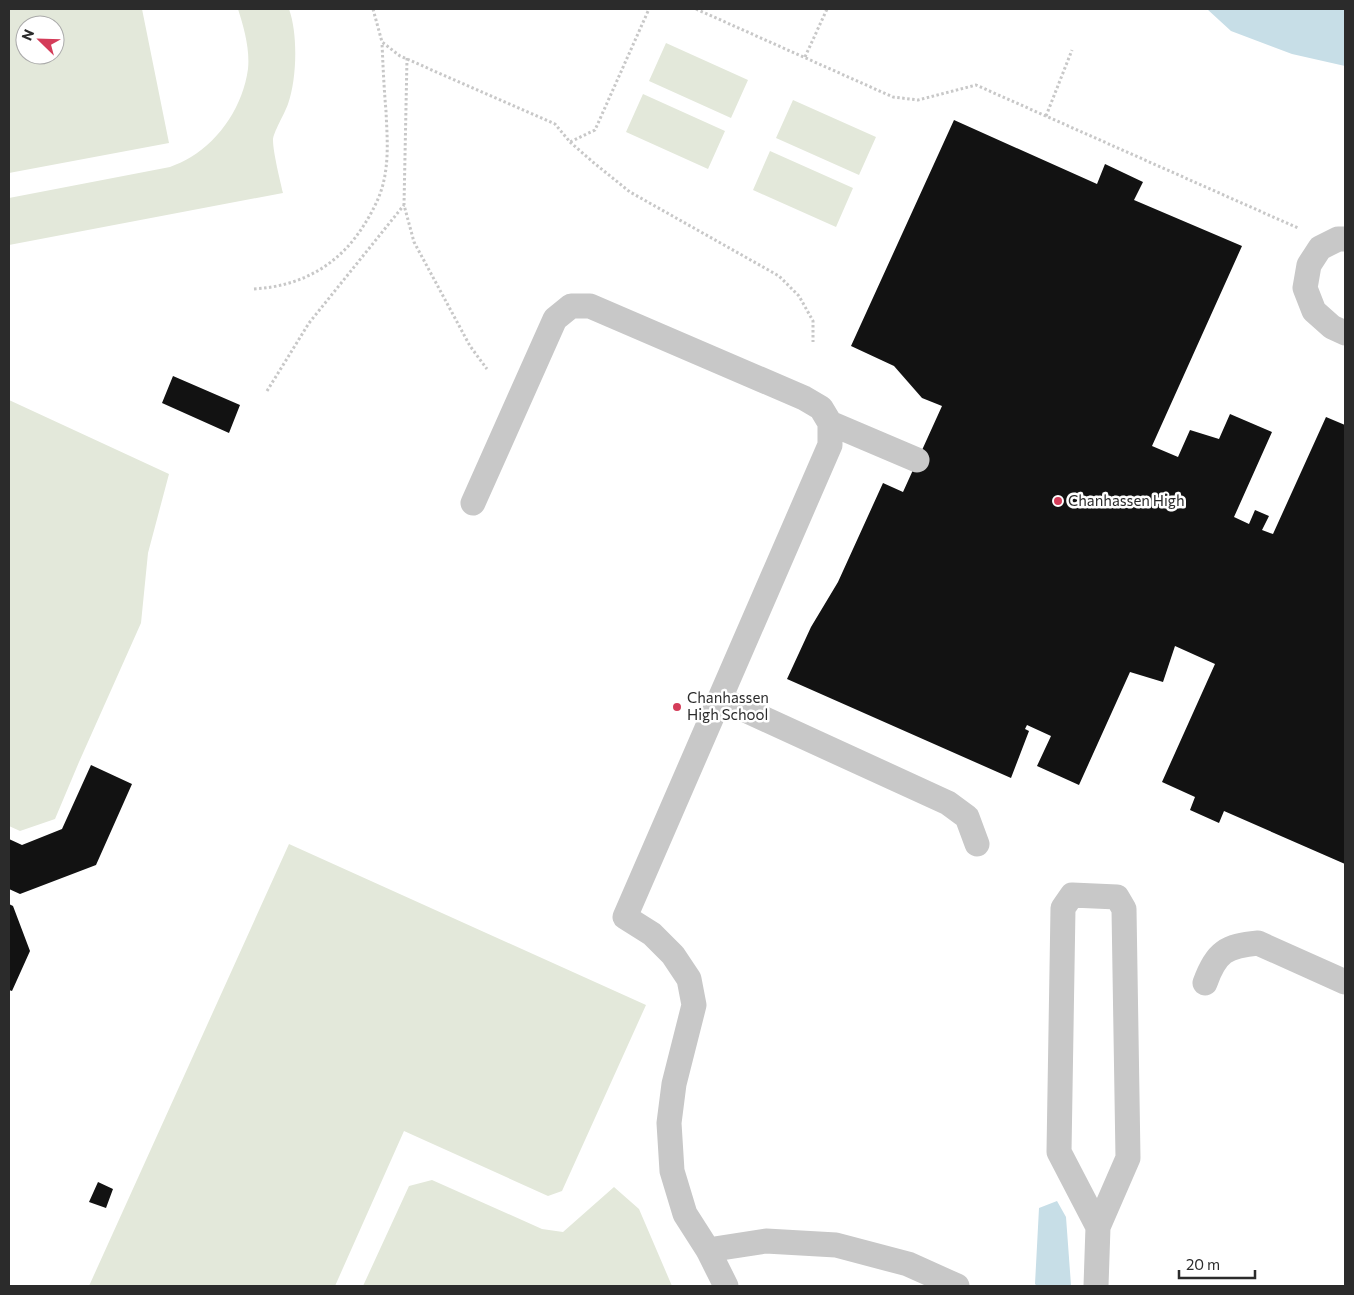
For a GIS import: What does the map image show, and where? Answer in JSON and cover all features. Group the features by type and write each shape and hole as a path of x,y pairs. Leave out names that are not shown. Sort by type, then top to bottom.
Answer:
{"lane":[{"path":"1345,239 1338,239 1320,248 1309,265 1304,288 1314,311 1332,327 1345,333"},
{"path":"473,503 555,319 571,306 590,306 804,398 821,408 830,423 830,445 625,918 652,934 673,955 689,979 694,1006 674,1084 669,1123 672,1171 685,1214 708,1250 726,1286"},
{"path":"830,423 917,460"},
{"path":"720,699 948,803 967,817 977,844"},
{"path":"1096,1286 1098,1227 1128,1158 1124,910 1118,897 1072,895 1063,908 1060,1152 1098,1227"},
{"path":"1205,983 1210,967 1218,956 1244,945 1258,943 1345,982"},
{"path":"708,1250 766,1241 836,1244 908,1264 957,1286"}],"path":[{"path":"254,289 270,288 300,280 328,265 354,242 372,212 384,180 387,145 382,42 373,9"},
{"path":"570,142 595,130 649,9"},
{"path":"696,9 894,97 918,100 976,85 1298,228"},
{"path":"805,57 827,9"},
{"path":"382,42 407,58 554,124 570,142 630,192 780,276 799,296 813,321 813,342"},
{"path":"1046,116 1072,50"},
{"path":"407,58 404,205 414,242 470,346 487,369"},
{"path":"267,391 309,323 404,205"}],"shaded area":[{"path":"9,9 142,9 169,143 9,173"},
{"path":"238,9 289,9 292,19 295,43 295,70 288,104 273,140 275,159 283,193 9,245 9,198 170,167 191,157 212,141 236,108 248,69 247,46"},
{"path":"666,43 748,80 731,118 649,81"},
{"path":"643,94 725,131 708,169 626,132"},
{"path":"793,100 876,137 859,175 776,138"},
{"path":"770,151 853,188 836,227 753,190"},
{"path":"9,400 169,474 148,553 141,623 55,819 20,831 9,826"},
{"path":"289,844 646,1005 562,1191 548,1196 404,1131 335,1286 89,1286"},
{"path":"432,1180 542,1229 563,1232 614,1187 639,1209 672,1286 363,1286 409,1186"}],"water":[{"path":"1207,9 1345,9 1345,66 1292,54 1231,31"},
{"path":"1057,1201 1066,1217 1071,1285 1037,1286 1035,1284 1039,1208"}],"building":[{"name":"Chanhassen High","path":"954,120 1097,184 1105,164 1143,182 1134,200 1242,246 1152,446 1178,457 1190,430 1219,439 1230,414 1272,432 1234,517 1249,524 1255,510 1269,516 1262,530 1273,534 1326,417 1345,425 1345,864 1224,811 1219,823 1190,810 1195,797 1162,782 1215,664 1175,646 1163,682 1130,672 1079,785 1037,766 1051,736 1027,725 1025,729 1029,731 1011,778 787,679 811,627 838,582 883,483 903,492 942,406 922,398 894,366 851,346"},
{"path":"173,376 240,405 229,433 162,403"},
{"path":"91,765 132,784 96,865 20,894 9,889 9,839 22,845 62,829"},
{"path":"9,904 13,906 30,951 12,991 9,990"},
{"path":"98,1182 113,1189 106,1208 89,1202"}],"place":[{"name":"Chanhassen High","path":"1058,501"},
{"name":"Chanhassen High School","path":"677,707"}]}
